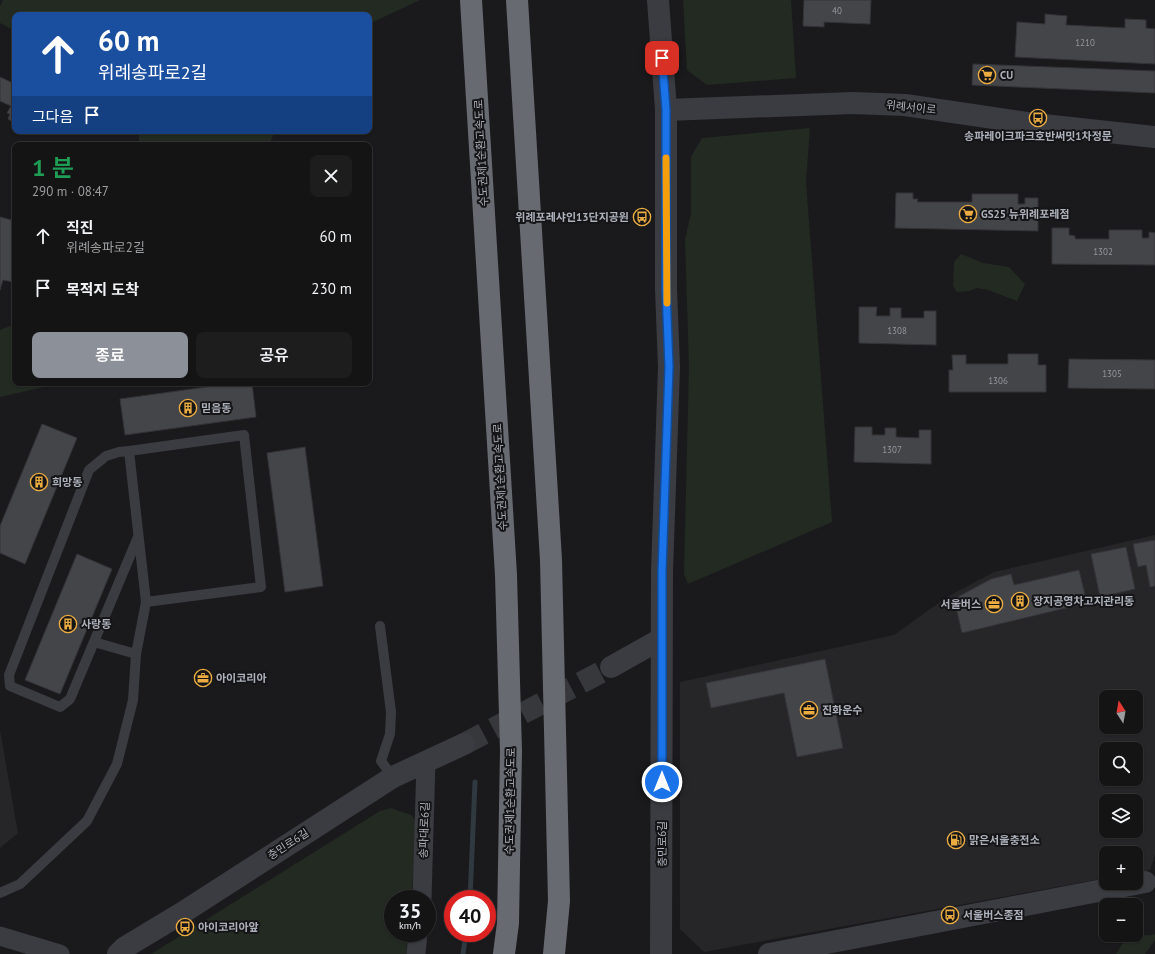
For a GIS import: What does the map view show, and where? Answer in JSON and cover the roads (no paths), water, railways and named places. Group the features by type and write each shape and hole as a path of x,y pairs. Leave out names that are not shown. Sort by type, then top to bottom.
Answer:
{"highway":[{"name":"수도권제1순환고속도로","path":"471,0 506,575 510,751 508,923 504,954"},
{"path":"517,0 551,560 559,901 554,954"}],"street":[{"name":"충민로6길","path":"658,0 666,110 666,289 669,367 662,572 661,954"},
{"name":"위례서이로","path":"666,110 853,103 905,105 1034,124 1155,137"},
{"path":"611,666 662,639"},
{"name":"충민로6길","path":"118,954 124,948 182,913 393,777 464,744"},
{"name":"송파대로6길","path":"422,890 426,761"},
{"path":"769,954 1145,882"},
{"path":"0,936 60,954"},
{"path":"416,954 417,942"}],"lane":[{"path":"139,536 70,699 60,707 10,686 9,675 89,470 106,456 119,452 244,435 261,587 146,602"},
{"path":"0,893 20,884 88,821 117,764 133,700 136,654 146,602 129,451"},
{"path":"380,626 391,712 390,734 381,761 393,777"},
{"path":"94,642 136,654"}],"waterway":[{"path":"470,890 475,782"},
{"path":"463,954 465,942"}],"tunnel":[{"path":"464,744 611,667"}],"place":[{"name":"CU","path":"987,75"},
{"name":"송파레이크파크호반써밋1차정문","path":"1038,118"},
{"name":"GS25 뉴위례포레점","path":"968,214"},
{"name":"위례포레샤인13단지공원","path":"642,217"},
{"name":"믿음동","path":"188,408"},
{"name":"희망동","path":"39,482"},
{"name":"장지공영차고지관리동","path":"1020,601"},
{"name":"서울버스","path":"994,604"},
{"name":"사랑동","path":"68,624"},
{"name":"아이코리아","path":"203,678"},
{"name":"진화운수","path":"809,710"},
{"name":"맑은서울충전소","path":"956,840"},
{"name":"서울버스종점","path":"950,915"},
{"name":"아이코리아앞","path":"185,927"}]}
